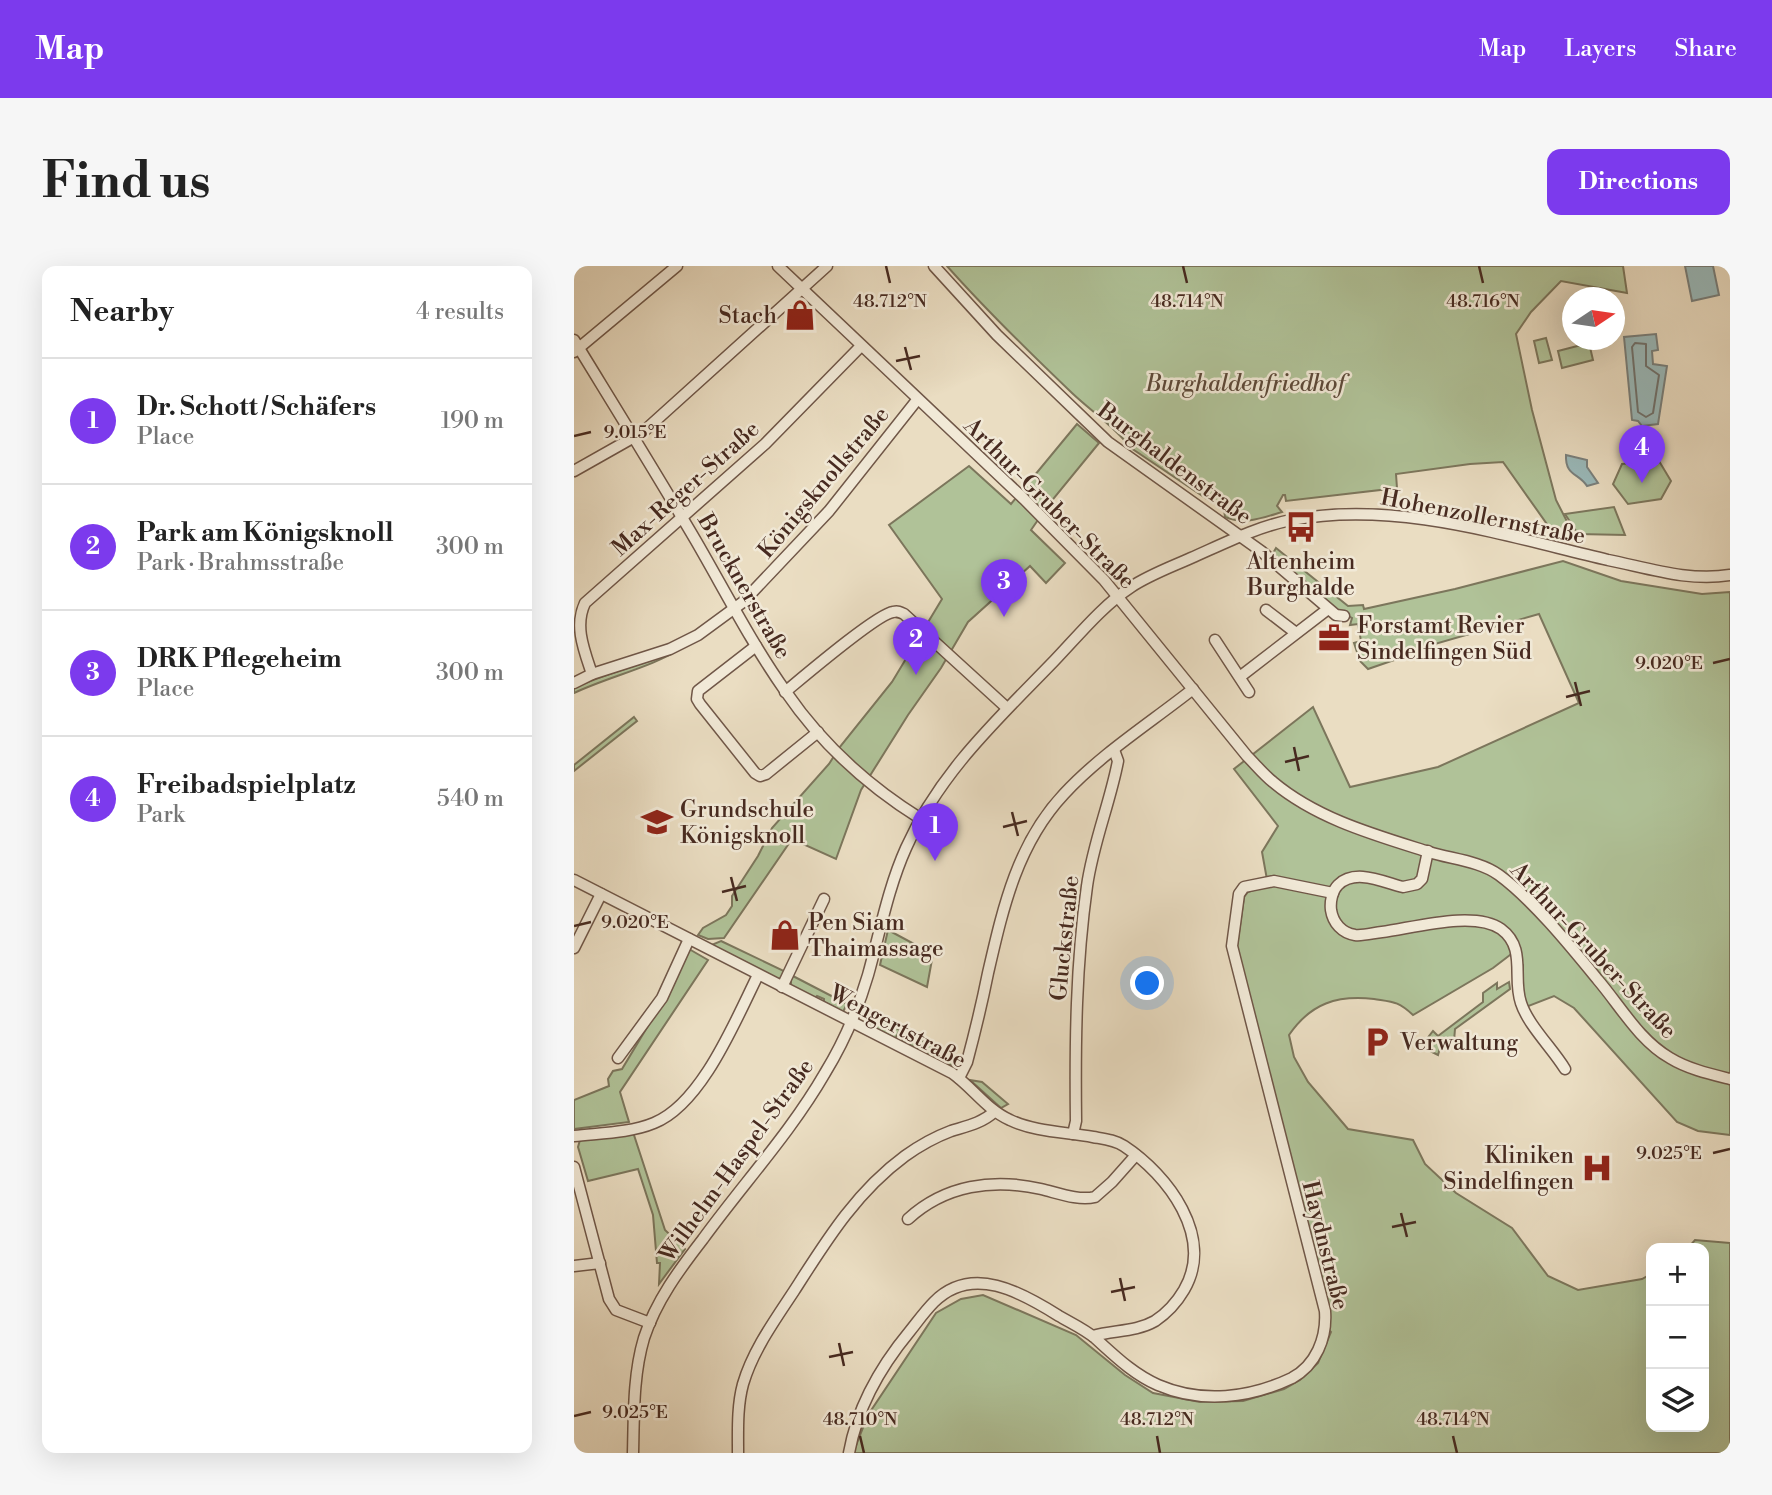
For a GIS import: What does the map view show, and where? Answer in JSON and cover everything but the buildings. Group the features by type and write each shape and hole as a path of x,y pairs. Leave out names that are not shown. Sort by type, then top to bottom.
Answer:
{"street":[{"path":"576,347 677,266"},
{"name":"Arthur-Gruber-Straße","path":"778,266 1035,510 1119,597 1247,756 1273,782 1292,796 1342,822 1488,868 1524,897 1555,930 1598,979 1634,1027 1659,1051 1691,1068 1730,1079"},
{"path":"574,471 635,438 679,402 827,266"},
{"name":"Burghaldenstraße","path":"934,266 996,335 1103,436 1238,537 1261,551 1336,615 1344,616"},
{"name":"Max-Reger-Straße","path":"592,674 578,627 580,611 586,603 765,444 861,346"},
{"name":"Brucknerstraße","path":"576,347 635,438 785,692 818,732 880,792 921,819"},
{"name":"Königsknollstraße","path":"574,683 592,674 670,649 698,635 736,608 829,511 917,400"},
{"name":"Hohenzollernstraße","path":"1119,597 1133,585 1238,537 1285,521 1341,513 1378,513 1465,528 1672,574 1710,577 1730,575"},
{"name":"Wilhelm-Haspel-Straße","path":"633,1453 636,1382 639,1360 650,1324 677,1273 810,1098 852,1022 900,861 921,819 969,747 1119,597"},
{"path":"1241,676 1328,608"},
{"path":"1266,610 1296,633"},
{"path":"785,692 862,630 891,612 898,612 904,614 1007,708"},
{"path":"1215,640 1249,692"},
{"path":"756,646 698,691 700,704 760,776 777,766 818,732"},
{"path":"959,1078 967,1062 1004,904 1017,867 1044,818 1057,802 1114,750 1193,689"},
{"name":"Gluckstraße","path":"1073,1134 1076,1121 1075,1034 1080,946 1095,840 1118,761 1114,750"},
{"path":"1428,851 1425,872 1417,884 1403,887 1360,876 1344,881 1333,893 1331,903 1334,920 1342,929 1357,935 1462,921 1489,923 1501,929 1514,945 1517,954 1520,999 1524,1011 1565,1069"},
{"name":"Wengertstraße","path":"574,880 959,1078 994,1112 1011,1121 1118,1142 1136,1154 1166,1182 1180,1205 1193,1244 1192,1272 1179,1298 1168,1311 1152,1322 1093,1336"},
{"name":"Haydnstraße","path":"849,1453 860,1413 884,1368 928,1308 951,1290 980,1282 991,1283 1043,1305 1093,1336 1126,1367 1175,1391 1220,1397 1241,1396 1275,1385 1305,1370 1318,1350 1325,1327 1325,1311 1232,940 1239,894 1244,887 1274,881 1333,893"},
{"path":"574,948 601,894"},
{"path":"782,986 824,899"},
{"path":"618,1058 662,998 689,939"},
{"path":"574,1136 642,1127 663,1119 677,1108 711,1066 758,975"},
{"path":"738,1453 739,1409 743,1385 752,1361 769,1329 839,1220 862,1193 907,1155 932,1139 986,1119 994,1112"},
{"path":"908,1219 922,1206 949,1192 975,1186 1024,1186 1071,1196 1095,1197 1136,1154"},
{"path":"574,1167 612,1307 650,1324"},
{"path":"574,1266 600,1264"}],"green space":[{"name":"Burghaldenfriedhof","path":"947,266 1623,266 1627,293 1625,287 1594,287 1561,281 1531,312 1516,334 1532,410 1556,500 1576,539 1554,534 1503,462 1396,474 1397,488 1286,501 1283,495 1277,506 1282,512 1247,521 1225,517 1223,502 1213,503 1131,448 977,299"},
{"path":"1546,338 1552,360 1539,363 1534,341"},
{"path":"1591,350 1593,360 1562,368 1558,351"},
{"path":"1077,424 1099,443 1031,530 1065,563 1046,583 1030,566 968,622 861,790 836,859 792,839 724,938 708,939 698,935 703,928 726,915 732,906 732,896 758,856 772,828 829,764 892,682 942,599 889,525 969,466 1011,504"},
{"path":"1659,461 1671,481 1661,499 1628,504 1613,484 1622,464"},
{"path":"1614,507 1625,535 1578,534 1565,514"},
{"path":"1276,548 1348,606 1363,605 1364,609 1563,561 1621,581 1702,594 1730,592 1730,1135 1698,1131 1677,1122 1574,1008 1554,996 1526,1007 1523,965 1510,955 1493,968 1413,1015 1391,1002 1348,998 1316,1008 1297,1024 1289,1035 1294,1057 1308,1082 1348,1129 1413,1140 1425,1164 1456,1193 1512,1228 1548,1276 1578,1290 1646,1277 1646,1432 1709,1432 1709,1243 1692,1243 1695,1240 1730,1243 1730,1453 853,1453 868,1415 936,1313 961,1299 983,1295 1076,1335 1125,1375 1153,1393 1200,1402 1243,1401 1284,1389 1300,1380 1318,1363 1331,1332 1237,947 1244,897 1248,892 1268,885 1262,852 1278,826 1234,769 1313,707 1350,787 1438,767 1579,703 1539,614 1400,654 1400,658 1368,669 1360,661 1354,643 1361,641 1358,624 1350,625 1352,618 1333,608 1272,555"},
{"path":"684,647 658,661 574,693 574,688 588,682"},
{"path":"634,717 637,721 574,771 574,765"},
{"path":"888,930 933,954 927,987 880,965"},
{"path":"721,941 786,972 779,980 709,946"},
{"path":"689,949 708,960 620,1092 629,1122 574,1129 574,1100 609,1086 608,1079 613,1071 622,1069 675,981"},
{"path":"791,975 847,1004 843,1012 824,1002 824,999 817,996 815,998 791,986"},
{"path":"1509,982 1510,989 1455,1029 1454,1041 1440,1048 1438,1055 1430,1051 1426,1040 1433,1031 1438,1036 1483,1002 1483,993 1497,983 1497,989"},
{"path":"870,1015 900,1030 895,1039 866,1024"},
{"path":"905,1032 960,1060 954,1065 948,1065 902,1041"},
{"path":"970,1080 982,1082 1008,1104 1001,1108"},
{"path":"633,1132 665,1230 685,1249 659,1284 660,1263 657,1263 653,1215 638,1169 588,1181 578,1147 580,1140"}],"water":[{"path":"1685,266 1713,266 1719,295 1692,301"},
{"path":"1656,334 1658,350 1652,351 1653,364 1667,366 1658,424 1642,426 1638,421 1632,420 1625,337"},
{"path":"1566,455 1587,460 1587,467 1598,483 1587,486 1570,471"}],"place":[{"name":"Stach","path":"800,315"},
{"name":"Freibadspielplatz","path":"1642,483"},
{"name":"Altenheim Burghalde","path":"1301,527"},
{"name":"DRK Pflegeheim","path":"1004,617"},
{"name":"Forstamt Revier Sindelfingen Süd","path":"1334,638"},
{"name":"Park am Königsknoll","path":"916,675"},
{"name":"Grundschule Königsknoll","path":"657,822"},
{"name":"Dr. Schott / Schäfers","path":"935,861"},
{"name":"Pen Siam Thaimassage","path":"785,935"},
{"name":"Verwaltung","path":"1377,1042"},
{"name":"Kliniken Sindelfingen","path":"1597,1168"}]}
